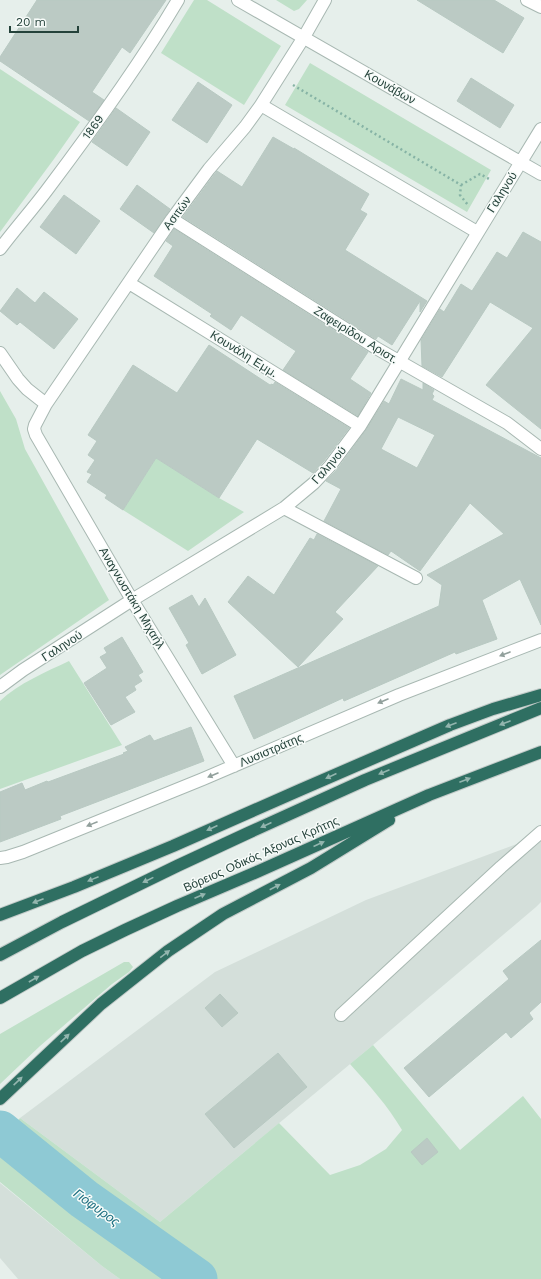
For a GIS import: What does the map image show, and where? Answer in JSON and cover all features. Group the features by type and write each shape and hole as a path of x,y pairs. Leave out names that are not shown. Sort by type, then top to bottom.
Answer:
{"highway":[{"path":"0,915 74,887 173,846 450,725 493,709 541,695"},
{"name":"Βόρειος Οδικός Άξονας Κρήτης","path":"0,955 62,922 241,836 365,780 541,708"},
{"name":"Βόρειος Οδικός Άξονας Κρήτης","path":"0,998 82,951 125,930 429,795 541,752"},
{"path":"0,1099 101,1004 168,951 223,914 311,868 429,795"}],"street":[{"name":"1869","path":"0,249 46,192 104,112 178,0"},
{"name":"Κουνάβων","path":"238,0 541,174"},
{"name":"Ασιτών","path":"34,429 46,404 172,219 209,169 261,105 304,37 325,0"},
{"path":"527,0 541,7"},
{"path":"261,105 477,232"},
{"name":"Γαληνού","path":"0,687 23,670 132,600 284,508 314,483 330,466 360,426 541,128"},
{"name":"Ζαφειρίδου Αριστ.","path":"172,219 376,348 507,423 541,448"},
{"name":"Κουνάλη Εμμ.","path":"129,283 360,426"},
{"path":"0,353 18,379 27,389 46,404"},
{"name":"Αναγνωστάκη Μιχαήλ","path":"34,429 36,435 132,600 234,766"},
{"path":"284,508 416,578"},
{"name":"Λυσιστράτης","path":"0,858 14,856 234,766 399,694 541,640"},
{"path":"341,1015 541,832"}],"path":[{"path":"279,77 461,185"},
{"path":"461,185 480,174 505,187"},
{"path":"461,185 460,194 474,214 485,220"}],"shaded area":[{"path":"541,835 541,902 373,1045 160,1222 20,1118 215,972 366,900"},
{"path":"0,1183 120,1279 18,1279 0,1258"}],"green space":[{"path":"194,0 207,0 281,46 244,105 161,53"},
{"path":"276,0 307,0 299,9 294,11"},
{"path":"310,63 491,170 467,212 285,105"},
{"path":"0,69 80,122 0,232"},
{"path":"0,391 16,419 25,449 109,600 0,675"},
{"path":"156,458 244,512 188,551 123,510"},
{"path":"69,661 122,745 0,789 0,701 24,683"},
{"path":"124,962 129,962 133,967 129,972 112,984 40,1046 0,1084 0,1034"},
{"path":"373,1045 460,1150 523,1096 541,1119 541,1279 120,1279 102,1266 0,1182 0,1141 20,1118 160,1222 279,1123 330,1175 360,1165 386,1149 402,1130 384,1104 350,1064"}],"building":[{"path":"37,0 166,0 130,53 122,47 92,92 104,100 89,121 0,61 0,57"},
{"path":"417,0 494,0 524,18 503,53"},
{"path":"471,78 514,105 500,128 457,101"},
{"path":"198,82 232,105 207,143 172,120"},
{"path":"116,108 150,132 127,166 92,142"},
{"path":"273,137 294,148 369,194 360,210 367,214 345,250 427,301 420,312 420,301 392,345 378,336 376,339 183,217 217,171 242,187"},
{"path":"137,185 170,209 154,233 120,209"},
{"path":"64,195 100,221 76,254 40,227"},
{"path":"174,229 368,352 350,379 371,393 358,416 283,370 296,351 241,315 231,330 210,316 212,314 154,276 173,246 166,241"},
{"path":"523,232 541,242 541,429 486,385 533,328 490,302 442,377 422,366 421,340 440,309 444,312 461,284 472,291 497,252 507,258"},
{"path":"17,288 35,303 44,292 78,319 54,349 20,322 17,325 0,311"},
{"path":"209,345 270,385 273,385 275,382 349,428 313,473 257,439 219,498 156,458 123,510 105,498 107,495 87,482 92,474 87,472 95,460 88,455 97,441 88,435 133,365 177,393"},
{"path":"401,379 423,390 423,383 434,390 432,400 541,458 541,625 520,579 482,600 497,639 456,654 455,652 344,701 343,698 254,739 234,696 439,606 442,585 427,575 504,534 470,503 420,571 391,551 388,555 324,521 341,489 326,481 336,471 366,430 384,401 389,404","holes":["398,417 435,435 417,468 381,449"]},
{"path":"317,534 378,566 335,612 343,619 298,667 228,602 248,576 274,595 310,538 314,540"},
{"path":"192,595 199,607 205,598 236,655 202,674 186,645 189,643 169,608"},
{"path":"122,637 143,672 138,675 142,681 134,686 136,690 125,697 135,712 111,725 84,683 107,668 100,657 107,653 104,648"},
{"path":"191,727 204,761 60,816 61,819 0,842 0,792 22,783 25,790 124,754 123,753 128,751 125,747 150,735 154,741"},
{"path":"541,940 541,1002 529,1013 533,1019 511,1038 506,1032 429,1097 404,1068 509,979 503,971"},
{"path":"220,994 238,1013 222,1027 205,1008"},
{"path":"278,1053 307,1087 234,1148 205,1114"},
{"path":"427,1138 438,1152 422,1165 411,1152"}],"waterway":[{"name":"Γιόφυρος","path":"0,1131 84,1199 197,1279"}]}
